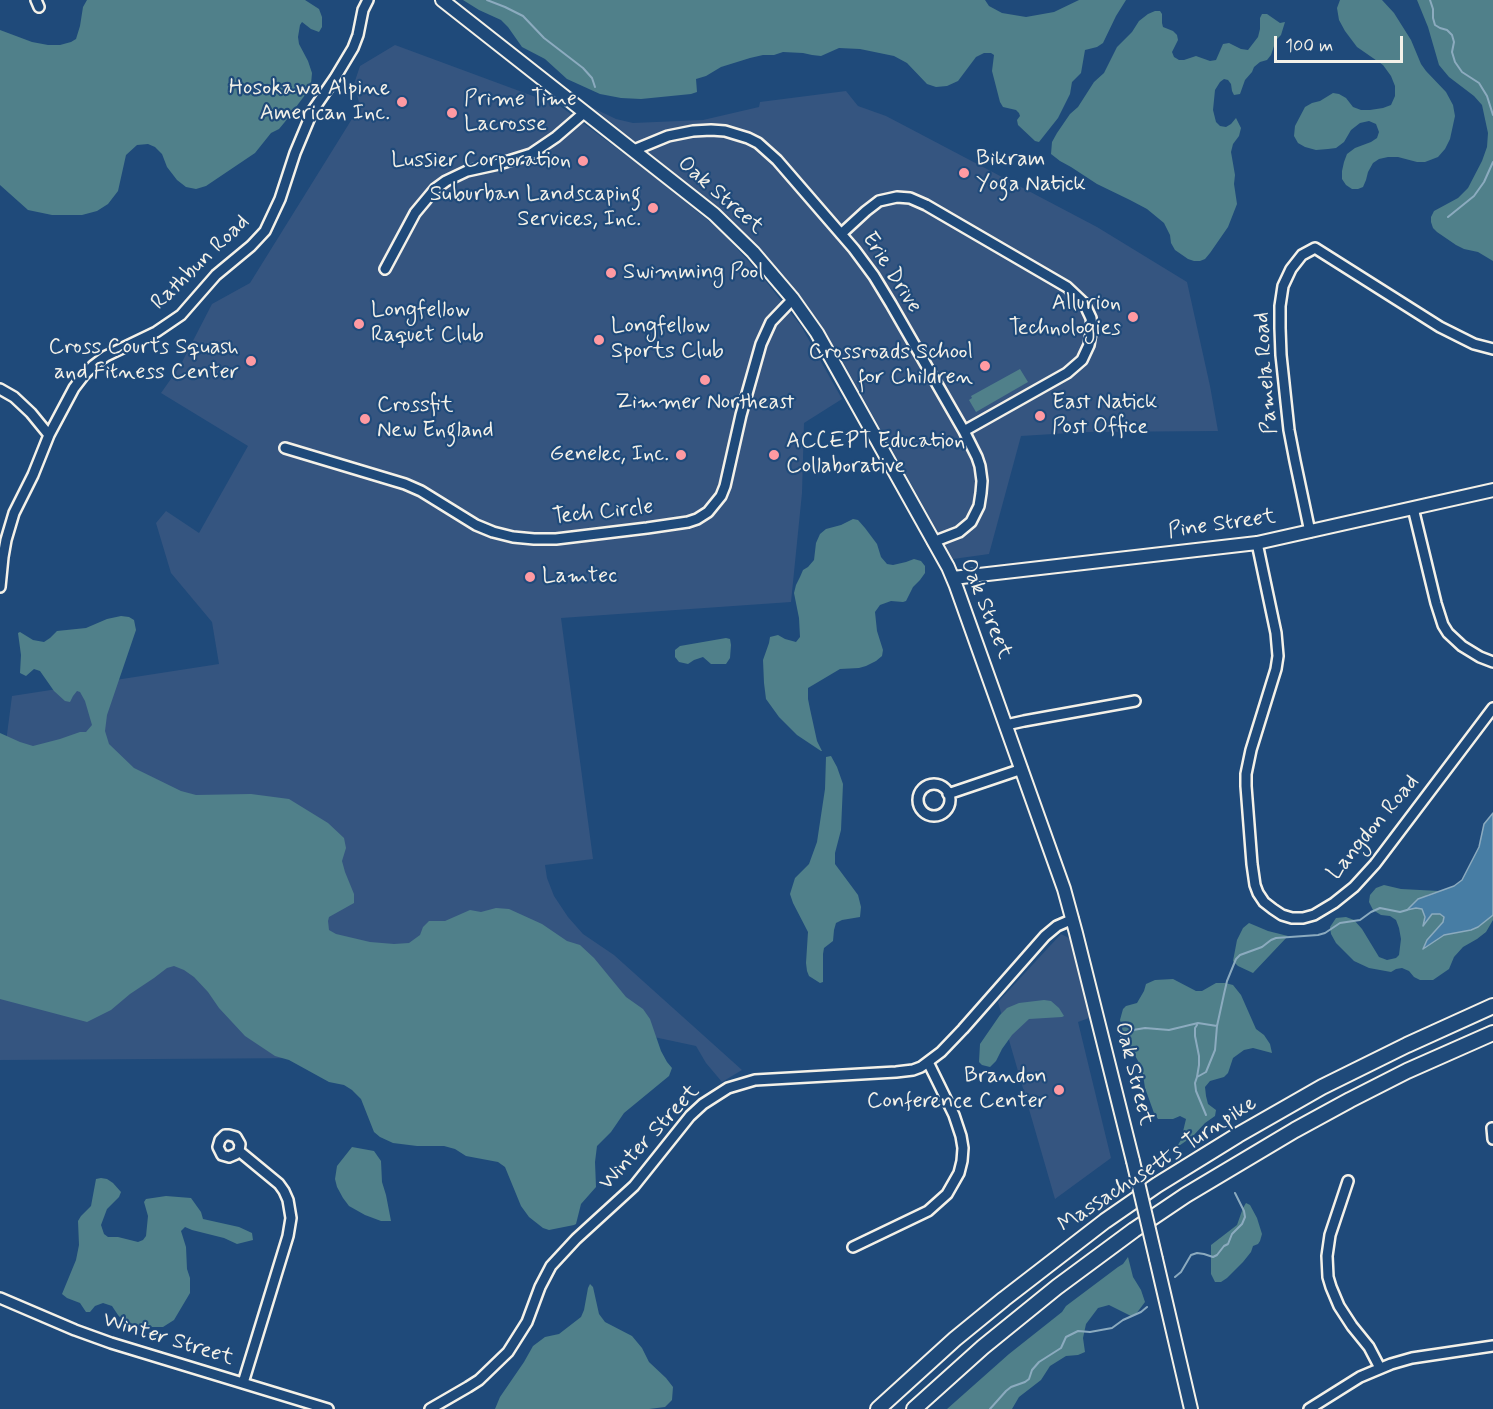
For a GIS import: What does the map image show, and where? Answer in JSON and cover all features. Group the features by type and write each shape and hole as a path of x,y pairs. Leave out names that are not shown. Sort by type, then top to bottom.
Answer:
{"highway":[{"name":"Massachusetts Turnpike","path":"878,1409 947,1346 1004,1299 1157,1185 1247,1129 1322,1087 1493,1006"},
{"name":"Massachusetts Turnpike","path":"914,1409 960,1367 1057,1287 1134,1230 1178,1201 1332,1109 1407,1071 1493,1033"}],"main road":[{"name":"Oak Street","path":"442,0 699,201 753,252 793,299 817,333 953,578 1050,847 1073,919 1191,1409"},
{"name":"Pine Street","path":"953,578 1257,543 1493,490"}],"street":[{"name":"Rathbun Road","path":"0,587 9,526 49,435 74,388 94,365 106,356 156,332 181,315 216,275 252,246 265,231 280,199 295,153 313,110 355,43 363,10 368,0"},
{"path":"385,269 415,213 435,189 467,171 531,154 556,137 585,112"},
{"name":"Erie Drive","path":"634,150 668,136 693,131 719,130 743,136 758,144 777,160 864,262 877,280 964,431 981,470 982,487 979,506 973,519 968,526 933,542"},
{"path":"842,234 879,201 897,197 916,200 1067,287 1084,303 1091,318 1092,327 1089,345 1082,360 1067,373 964,431"},
{"name":"Pamela Road","path":"1310,532 1292,445 1280,328 1280,306 1284,286 1291,268 1302,255 1315,248 1440,327 1474,344 1493,349"},
{"name":"Tech Circle","path":"285,448 405,484 421,491 476,525 513,537 565,538 688,522 708,512 721,496 761,344 771,322 793,299"},
{"path":"0,389 14,397 49,435"},
{"path":"1413,508 1441,621 1448,633 1462,646 1493,663"},
{"name":"Langdon Road","path":"1257,543 1276,633 1278,656 1251,750 1246,786 1255,885 1264,902 1273,909 1282,915 1303,918 1314,915 1334,903 1354,887 1387,849 1493,708"},
{"path":"1006,725 1135,701"},
{"path":"948,794 1022,769"},
{"name":"Winter Street","path":"430,1409 479,1380 508,1352 527,1322 540,1287 551,1266 570,1245 634,1186 690,1116 712,1096 735,1084 755,1080 913,1070 941,1052 1045,936 1060,923 1073,919"},
{"path":"853,1246 928,1211 947,1194 959,1173 963,1148 961,1136 954,1115 928,1062"},
{"path":"1492,1128 1493,1139"},
{"path":"239,1151 279,1184 284,1191 291,1218 288,1236 243,1383"},
{"path":"1348,1181 1330,1235 1327,1256 1328,1277 1339,1306 1369,1347 1380,1368"},
{"name":"Winter Street","path":"0,1298 92,1337 328,1409"},
{"path":"1309,1409 1380,1368 1412,1358 1493,1346"}],"shaded area":[{"path":"395,45 560,106 642,167 720,230 760,274 801,326 842,399 804,423 802,493 791,602 561,618 593,859 545,865 554,896 583,934 614,955 742,1070 722,1082 706,1063 696,1046 607,1027 309,1058 0,1060 0,788 12,696 219,664 212,622 171,573 156,523 166,511 199,533 248,446 161,393 180,366 212,304 250,283 360,106 354,84 360,66"},
{"path":"846,91 858,106 886,116 1097,227 1187,282 1218,431 1086,432 1021,436 989,554 953,559 844,364 798,293 728,216 593,108 616,119 633,123 703,120 759,107 760,102"},
{"path":"1493,813 1493,915 1478,927 1444,935 1423,949 1427,940 1443,922 1444,917 1440,914 1432,914 1423,926 1425,917 1422,909 1407,910 1418,899 1454,886 1462,880 1479,847 1484,824"},
{"name":"Brandon Conference Center","path":"1061,934 1069,938 1089,1018 1078,1022 1111,1158 1055,1199 998,1002"}],"green space":[{"path":"87,0 305,0 319,9 322,17 322,27 319,32 302,22 298,37 312,73 311,84 284,123 271,133 255,153 206,186 196,189 186,187 177,180 167,167 162,154 155,147 148,144 137,145 126,155 118,191 108,204 97,211 82,215 52,215 28,210 0,185 0,30 32,42 48,45 71,42 76,39 83,7"},
{"path":"463,0 985,0 989,6 1002,13 1026,17 1054,12 1079,0 1126,0 1103,43 1085,50 1081,73 1072,82 1070,94 1058,118 1039,142 1018,125 1019,113 1003,107 1000,102 992,71 994,55 991,53 984,53 976,57 958,81 947,86 936,87 927,84 907,63 894,56 860,49 839,48 821,56 783,52 763,55 721,67 696,79 697,92 691,94 641,99 621,98 600,94 567,79 545,59 522,47 501,20"},
{"path":"1340,0 1382,0 1394,13 1411,40 1421,64 1446,92 1453,105 1455,116 1450,139 1438,157 1425,162 1398,157 1379,159 1373,163 1363,187 1358,189 1352,189 1342,179 1344,162 1347,154 1355,148 1377,138 1379,132 1376,124 1369,121 1360,123 1336,148 1316,150 1305,147 1298,143 1294,136 1295,126 1305,107 1333,93 1346,98 1353,107 1361,110 1391,105 1395,96 1395,86 1383,65 1357,47 1345,31 1339,20 1337,8"},
{"path":"1417,0 1493,0 1493,261 1478,252 1456,245 1437,232 1431,222 1434,211 1458,198 1468,188 1482,161 1487,147 1488,133 1482,105 1449,77 1439,65"},
{"path":"1155,11 1160,11 1162,14 1163,27 1177,35 1178,40 1172,52 1179,60 1196,56 1210,61 1216,60 1223,44 1229,43 1248,50 1258,37 1262,14 1267,14 1280,23 1285,22 1271,55 1254,67 1245,80 1240,94 1234,95 1231,84 1224,79 1215,90 1213,110 1216,122 1226,127 1236,118 1241,128 1231,152 1237,204 1228,227 1210,253 1200,261 1188,259 1175,250 1164,223 1147,209 1097,184 1051,154 1052,142 1057,133 1094,82 1104,73 1117,47 1139,21"},
{"path":"1020,369 1028,382 976,412 969,400 971,396"},
{"path":"853,519 858,520 865,528 877,544 881,557 887,564 893,565 914,559 921,561 925,566 925,573 913,587 906,601 891,601 880,605 875,612 877,631 883,650 882,656 866,666 840,669 808,688 810,709 821,751 797,735 779,717 766,699 763,660 770,637 778,635 796,642 800,637 794,593 803,570 814,560 816,543 820,534 826,529"},
{"path":"121,616 134,620 136,630 107,715 105,731 109,744 134,768 181,791 196,795 251,794 289,799 328,823 344,838 346,848 342,861 354,894 354,903 329,917 329,930 336,934 370,942 409,943 420,935 423,927 429,921 445,921 470,910 481,912 496,908 509,909 542,924 567,941 580,945 594,958 626,997 643,1009 650,1019 661,1051 672,1068 669,1076 624,1113 611,1132 597,1146 596,1187 581,1204 576,1224 549,1230 529,1217 521,1206 505,1167 498,1162 466,1156 455,1149 444,1146 393,1143 380,1137 374,1132 361,1099 352,1090 344,1085 329,1082 289,1060 275,1056 245,1036 194,977 174,966 167,968 111,1010 87,1022 0,999 0,733 33,746 86,732 92,725 80,692 77,691 70,702 65,701 54,691 40,671 34,669 26,676 20,673 21,655 18,633 44,642 57,631 86,628"},
{"path":"730,639 731,645 730,658 726,664 711,664 703,657 688,664 679,662 675,657 675,650 680,646"},
{"path":"831,756 843,784 841,830 835,853 835,864 858,895 861,907 860,917 836,923 833,941 824,948 823,982 820,983 809,976 807,971 808,932 790,894 795,878 809,864 817,842 825,789 826,757"},
{"path":"1384,885 1401,889 1439,891 1427,895 1408,910 1422,909 1425,924 1432,914 1440,914 1444,917 1443,922 1424,948 1444,935 1478,927 1493,915 1493,920 1486,932 1463,947 1454,957 1449,969 1433,980 1420,980 1402,968 1391,972 1369,968 1354,961 1336,943 1330,927 1336,918 1346,917 1354,920 1379,957 1387,960 1396,958 1399,955 1401,939 1396,920 1373,910 1369,902 1370,895 1376,888"},
{"path":"1249,923 1288,936 1253,973 1233,961 1237,940 1243,928"},
{"path":"1173,979 1196,991 1202,991 1216,983 1233,985 1241,995 1256,1029 1270,1044 1272,1053 1253,1048 1244,1050 1233,1058 1228,1073 1224,1077 1210,1081 1205,1087 1208,1104 1216,1110 1215,1116 1176,1148 1181,1140 1186,1119 1180,1116 1173,1119 1158,1119 1154,1113 1145,1088 1142,1068 1124,1036 1120,1020 1123,1009 1137,1003 1146,984 1155,980"},
{"path":"1051,1001 1064,1016 1029,1019 1012,1035 990,1067 979,1062 980,1044 1007,1008 1019,1003"},
{"path":"352,1147 374,1151 381,1161 382,1182 391,1221 381,1221 349,1206 337,1187 335,1179 337,1166"},
{"path":"101,1178 113,1183 121,1192 107,1209 101,1225 104,1234 108,1237 138,1242 143,1240 146,1236 148,1216 144,1202 146,1199 166,1196 191,1198 203,1219 239,1227 252,1233 253,1240 237,1244 185,1227 181,1231 186,1247 190,1293 174,1320 163,1327 142,1327 125,1323 112,1306 103,1303 95,1306 90,1312 86,1312 80,1303 62,1294 76,1260 79,1245 78,1221 91,1206 96,1179"},
{"path":"1246,1203 1250,1205 1257,1218 1262,1234 1260,1241 1253,1246 1243,1262 1227,1278 1221,1282 1215,1282 1211,1274 1211,1245 1237,1225"},
{"path":"1128,1257 1133,1277 1145,1302 1136,1314 1131,1316 1109,1305 1098,1308 1086,1324 1083,1338 1085,1352 1066,1356 1050,1366 1041,1380 1019,1397 1012,1409 947,1409 1009,1354 1062,1312 1066,1306 1123,1264"},
{"path":"590,1284 593,1287 599,1314 605,1322 632,1336 642,1348 649,1362 673,1387 672,1400 665,1407 649,1409 495,1409 500,1397 533,1346 545,1337 559,1334 581,1317"}],"waterway":[{"path":"487,0 523,16 544,38 583,68 592,78 595,87"},
{"path":"1430,0 1435,25 1452,35 1454,42 1452,52 1455,62 1462,72 1479,83 1487,96 1493,115"},
{"path":"1448,217 1474,196 1484,182 1493,162"},
{"path":"1206,1115 1195,1083 1197,1077 1206,1072 1215,1050 1217,1026 1224,994 1236,959 1276,938 1325,933 1340,923 1360,920 1380,908 1400,912 1407,910"},
{"path":"1121,1036 1133,1030 1145,1028 1169,1030 1198,1023 1217,1026"},
{"path":"1197,1025 1195,1036 1199,1065 1197,1077"},
{"path":"1175,1277 1181,1272 1191,1255 1197,1253 1213,1257 1228,1244 1232,1234 1242,1224 1245,1217 1235,1193"},
{"path":"990,1409 1011,1387 1029,1379 1032,1370 1039,1362 1061,1348 1066,1337 1078,1331 1090,1332 1112,1328 1147,1307"}],"place":[{"name":"Hosokawa Alpine American Inc.","path":"402,102"},
{"name":"Prime Time Lacrosse","path":"452,113"},
{"name":"Lussier Corporation","path":"583,161"},
{"name":"Bikram Yoga Natick","path":"964,173"},
{"name":"Suburban Landscaping Services, Inc.","path":"653,208"},
{"name":"Swimming Pool","path":"611,273"},
{"name":"Allurion Technologies","path":"1133,317"},
{"name":"Longfellow Raquet Club","path":"359,324"},
{"name":"Longfellow Sports Club","path":"599,340"},
{"name":"Cross Courts Squash and Fitness Center","path":"251,361"},
{"name":"Crossroads School for Children","path":"985,366"},
{"name":"Zimmer Northeast","path":"705,380"},
{"name":"East Natick Post Office","path":"1040,416"},
{"name":"Crossfit New England","path":"365,419"},
{"name":"Genelec, Inc.","path":"681,455"},
{"name":"ACCEPT Education Collaborative","path":"774,455"},
{"name":"Lamtec","path":"530,577"},
{"name":"Brandon Conference Center","path":"1059,1090"}]}
